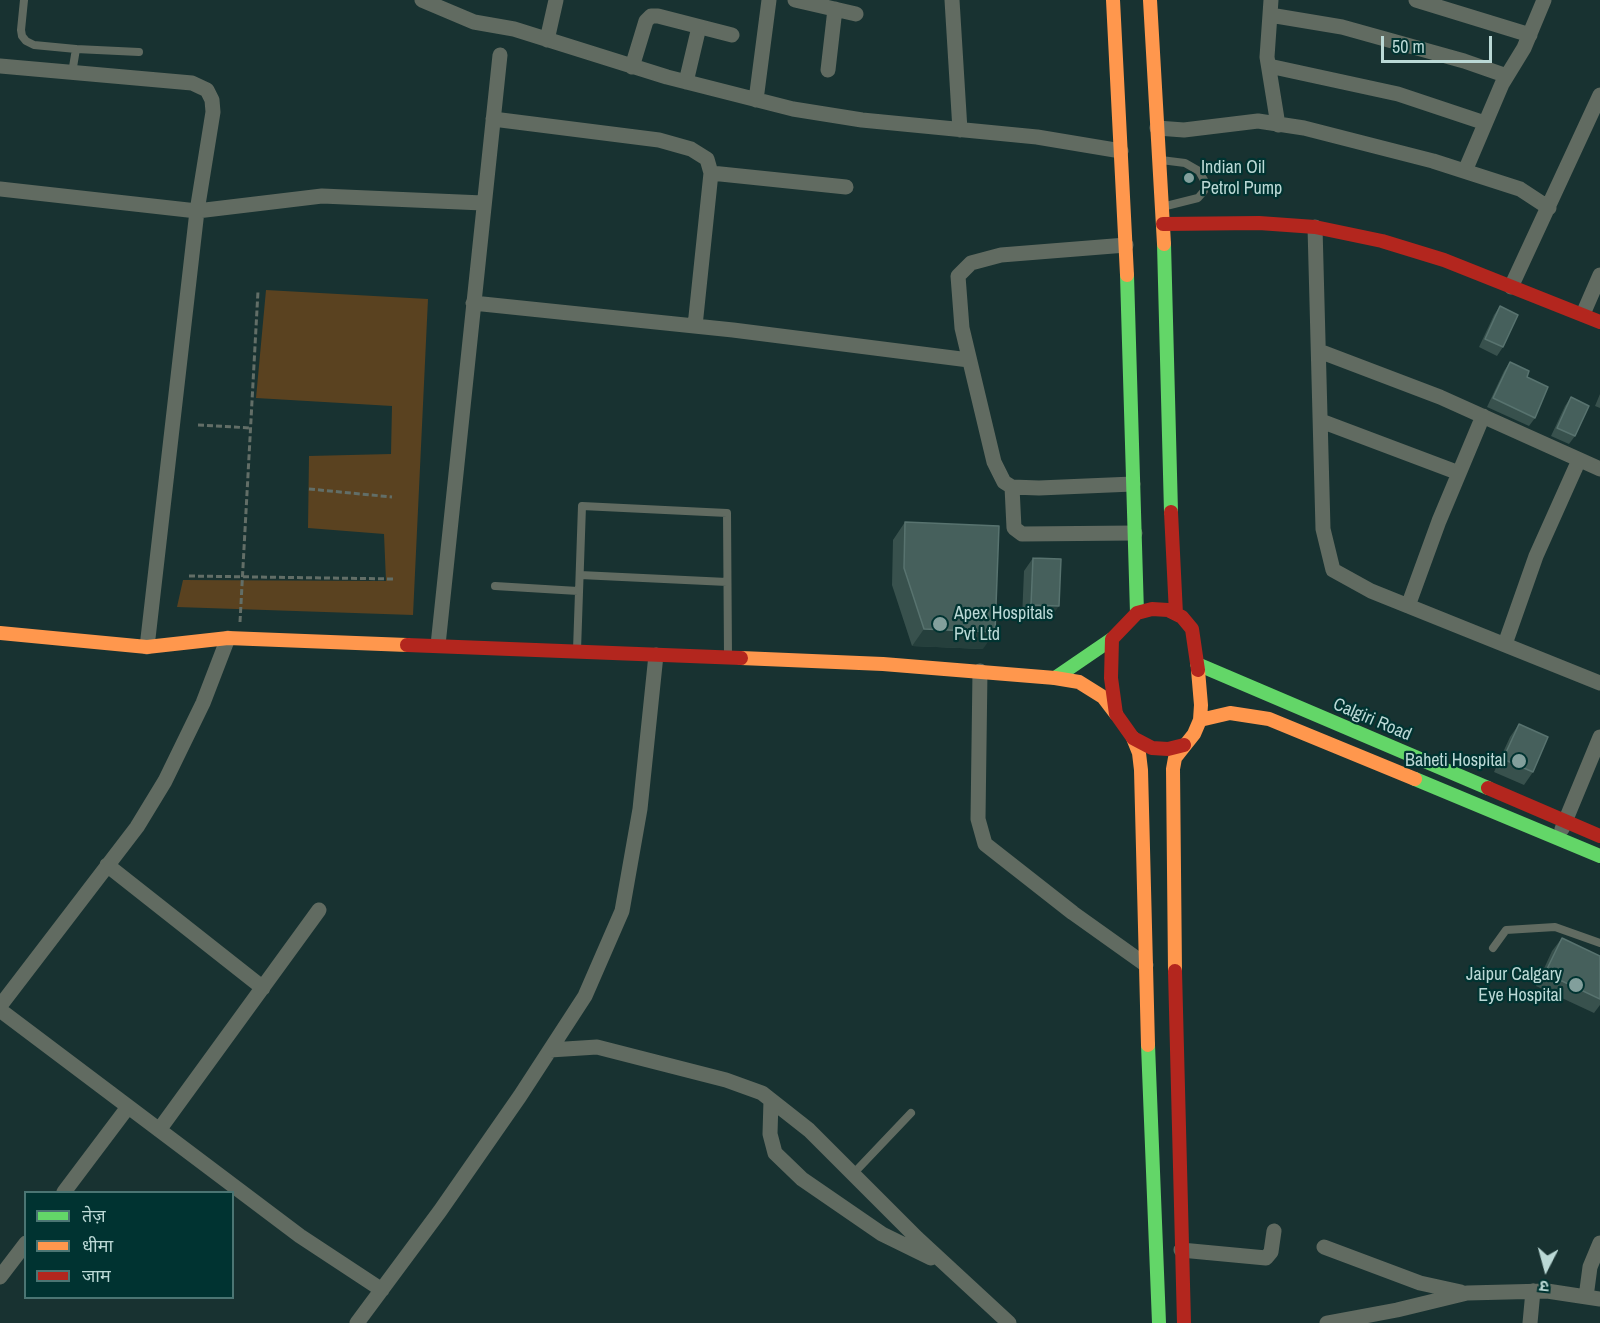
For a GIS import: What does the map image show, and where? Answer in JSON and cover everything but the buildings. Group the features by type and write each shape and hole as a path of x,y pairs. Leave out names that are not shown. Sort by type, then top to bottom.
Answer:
{"main road":[{"path":"1113,0 1126,244 1137,614"},
{"path":"1151,1 1163,224 1176,614"},
{"path":"1163,224 1259,223 1315,227 1382,241 1444,260 1600,322"},
{"path":"1055,678 1112,639 1137,614 1152,609 1168,610 1182,617 1192,629 1201,705 1200,720 1194,734 1176,758 1173,769 1175,1022 1184,1323"},
{"path":"0,633 147,647 234,639 578,651 980,671 1079,682 1103,697 1133,738 1139,753 1159,1323"},
{"path":"1112,639 1111,678 1116,714"},
{"name":"Calgiri Road","path":"1197,664 1600,836"},
{"path":"1200,720 1230,713 1269,719 1600,856"},
{"path":"1133,738 1152,748 1168,749 1184,745"}],"street":[{"path":"422,0 474,22 514,29 632,67 793,109 862,120 1037,137 1121,151"},
{"path":"547,40 556,0"},
{"path":"756,100 770,0"},
{"path":"795,0 856,14"},
{"path":"952,0 960,130"},
{"path":"1416,0 1530,35"},
{"path":"1465,171 1507,76 1524,48 1544,0"},
{"path":"1278,124 1268,57 1271,8 1464,61 1507,76"},
{"path":"828,70 836,9"},
{"path":"632,67 646,21 651,16 732,35"},
{"path":"686,82 699,27"},
{"path":"438,645 500,55"},
{"path":"0,66 192,83 207,90 212,100 213,112 197,211 147,647"},
{"path":"1269,66 1398,94 1485,123"},
{"path":"1511,287 1550,208 1600,95"},
{"path":"493,119 659,140 691,148 707,159 711,173 695,326"},
{"path":"1157,128 1184,130 1258,121 1304,128 1465,171 1520,189 1550,208"},
{"path":"711,173 846,187"},
{"path":"0,189 197,211 322,196 483,203"},
{"path":"1315,227 1323,529 1333,570 1371,591 1600,683"},
{"path":"1126,244 1001,255 971,263 958,276 962,328 969,360 994,462 1004,482 1012,486 1040,488 1133,484"},
{"path":"1583,314 1600,275"},
{"path":"473,303 695,326 969,360"},
{"path":"1318,351 1440,397 1600,469"},
{"path":"1408,606 1483,416"},
{"path":"1321,421 1459,473"},
{"path":"1505,644 1536,556 1579,460"},
{"path":"1012,486 1014,528 1022,534 1135,533"},
{"path":"234,639 165,781 137,827 0,1008 300,1236 382,1290"},
{"path":"357,1323 440,1211 585,996 622,911 640,809 656,655"},
{"path":"980,671 978,819 985,844 1073,914 1146,966"},
{"path":"1558,838 1600,737"},
{"path":"107,865 263,988"},
{"path":"159,1130 319,910"},
{"path":"550,1050 597,1047 726,1080 762,1093 809,1130 946,1265 1009,1323"},
{"path":"771,1100 770,1134 775,1153 802,1179 882,1234 946,1265"},
{"path":"65,1191 128,1107"},
{"path":"1181,1250 1266,1258 1271,1252 1274,1231"},
{"path":"1326,1323 1397,1310 1467,1293 1547,1291 1593,1298 1590,1267 1600,1243"},
{"path":"0,1277 24,1246"},
{"path":"1324,1247 1420,1283 1467,1293"},
{"path":"1530,1323 1533,1291"}],"lane":[{"path":"24,0 22,36 34,45 139,52"},
{"path":"72,73 76,49"},
{"path":"1159,160 1185,163 1199,171 1204,180 1204,191 1198,198 1162,207"},
{"path":"578,651 582,506 727,513 728,658"},
{"path":"580,575 727,582"},
{"path":"495,586 578,591"},
{"path":"1493,948 1506,930 1555,927 1600,943"},
{"path":"853,1174 911,1113"}],"path":[{"path":"234,639 243,578 258,291"},
{"path":"198,424 251,428"},
{"path":"309,489 392,497"},
{"path":"189,576 395,579"}],"shaded area":[{"path":"266,290 428,299 413,615 177,607 183,580 386,581 384,534 308,528 309,456 391,454 392,406 256,398"}],"traffic: fast":[{"path":"1164,244 1171,512"},
{"path":"1127,275 1137,613"},
{"path":"1055,678 1112,639"},
{"path":"1197,664 1488,788"},
{"path":"1415,779 1600,856"},
{"path":"1148,1045 1159,1323"}],"traffic: slow":[{"path":"1113,0 1127,275"},
{"path":"1150,0 1164,244"},
{"path":"0,633 147,647 228,638 407,645"},
{"path":"741,658 883,664 1055,678 1079,682 1103,697 1116,714"},
{"path":"1175,971 1173,769 1175,758 1194,734 1200,720 1198,670"},
{"path":"1200,720 1230,713 1269,719 1415,779"},
{"path":"1133,738 1139,753 1141,770 1148,1045"}],"traffic: jam":[{"path":"1163,224 1259,223 1315,227 1382,241 1444,260 1600,322"},
{"path":"1171,512 1176,614"},
{"path":"1184,745 1168,749 1152,748 1133,738 1116,714 1111,678 1112,639 1137,613 1152,609 1168,610 1182,617 1192,629 1198,670"},
{"path":"407,645 741,658"},
{"path":"1488,788 1600,836"},
{"path":"1175,971 1184,1323"}],"place":[{"name":"Indian Oil Petrol Pump","path":"1189,178"},
{"name":"Apex Hospitals Pvt Ltd","path":"940,624"},
{"name":"Baheti Hospital","path":"1519,761"},
{"name":"Jaipur Calgary Eye Hospital","path":"1576,985"}]}
